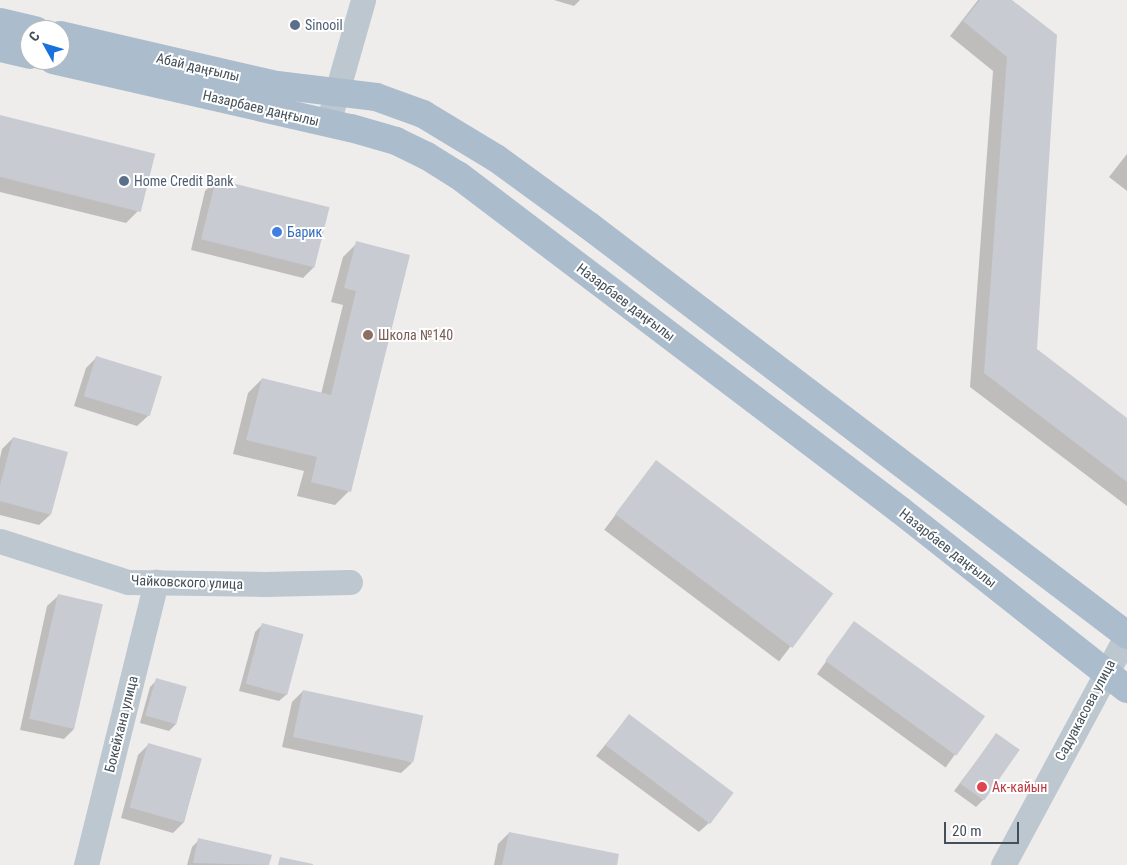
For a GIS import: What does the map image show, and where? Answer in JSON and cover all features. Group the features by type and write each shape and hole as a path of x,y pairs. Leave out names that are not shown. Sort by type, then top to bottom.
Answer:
{"main road":[{"path":"0,22 20,26"},
{"name":"Абай даңғылы","path":"70,37 277,85 337,92"},
{"path":"0,48 20,53"},
{"name":"Назарбаев даңғылы","path":"70,64 328,123 396,141 458,175 900,510 1127,689"},
{"path":"337,92 376,97 414,108 496,158 588,225 1127,635"}],"street":[{"path":"328,123 363,0"},
{"name":"Чайковского улица","path":"0,541 128,582 350,582"},
{"name":"Бокейхана улица","path":"86,865 156,582"},
{"name":"Садуакасова улица","path":"1003,865 1105,672 1127,635"}],"building":[{"path":"980,0 1012,0 1057,35 1037,349 1127,418 1127,482 984,373 1007,57 963,21"},
{"path":"0,115 155,154 141,212 0,177"},
{"path":"216,179 330,207 315,267 201,239"},
{"name":"Школа №140","path":"356,241 410,255 351,492 311,482 317,457 246,440 262,378 331,395 356,291 344,288"},
{"path":"96,356 162,376 150,416 84,396"},
{"path":"13,437 68,452 51,515 0,501 0,485"},
{"path":"656,460 833,594 792,648 615,514"},
{"path":"58,594 103,604 74,729 29,719"},
{"path":"854,621 985,716 956,756 825,661"},
{"path":"262,623 304,634 287,695 246,684"},
{"path":"156,678 187,687 176,724 145,715"},
{"path":"303,690 423,716 413,763 293,737"},
{"path":"629,714 734,793 710,824 606,745"},
{"path":"996,733 1020,750 984,800 960,784"},
{"path":"148,743 202,758 183,823 130,807"},
{"path":"509,832 619,854 617,865 502,865"},
{"path":"198,838 272,855 269,865 193,863"},
{"path":"280,857 313,864 313,865 278,865"}],"place":[{"name":"Sinooil","path":"295,25"},
{"name":"Home Credit Bank","path":"124,181"},
{"name":"Барик","path":"277,232"},
{"name":"Школа №140","path":"368,335"},
{"name":"Ак-кайын","path":"982,787"}]}
